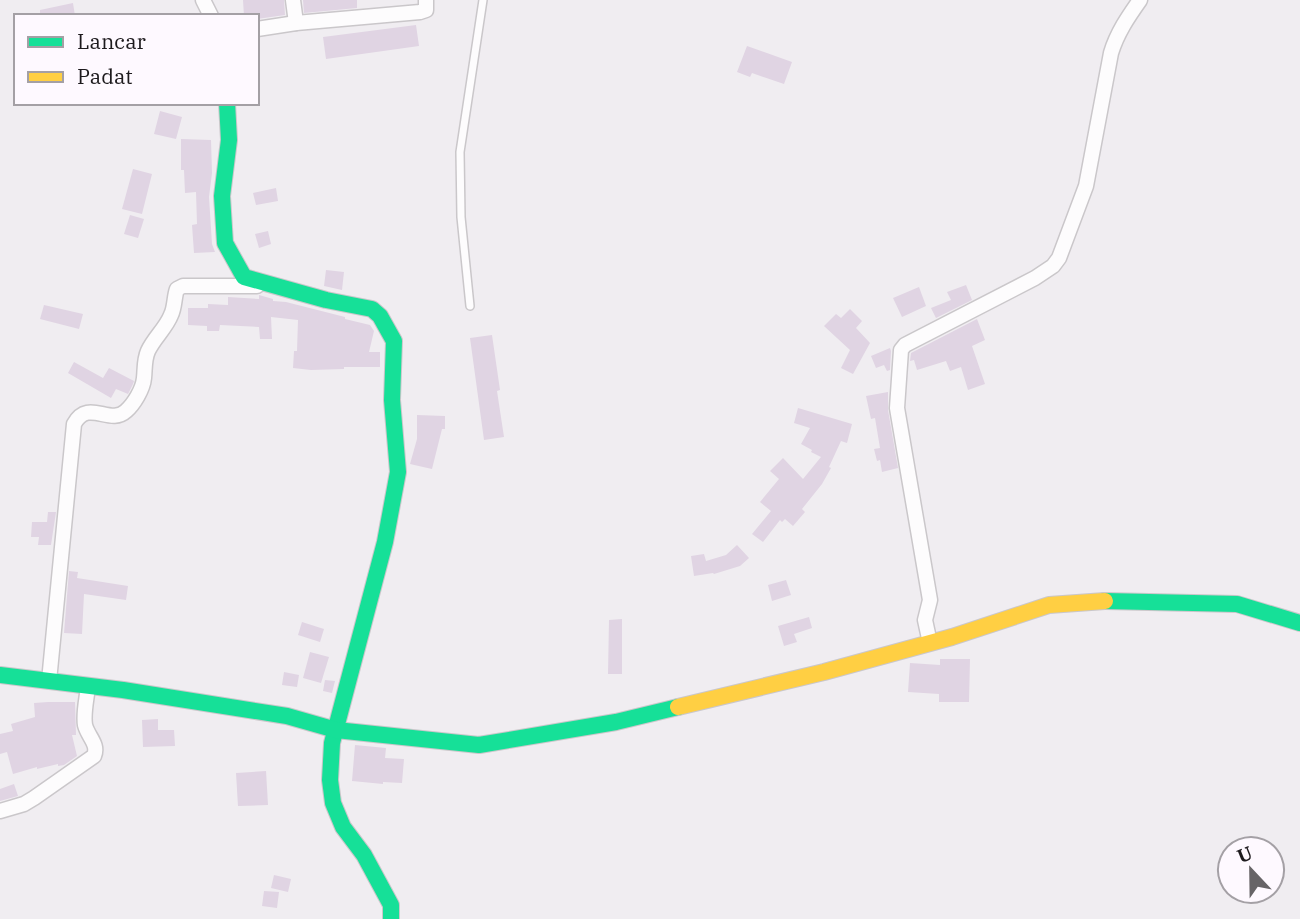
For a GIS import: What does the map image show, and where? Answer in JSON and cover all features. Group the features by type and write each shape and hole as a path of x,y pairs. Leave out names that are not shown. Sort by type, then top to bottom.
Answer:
{"street":[{"path":"293,0 296,23"},
{"path":"259,29 420,12 426,10 426,0"},
{"path":"927,632 929,600 897,408 901,350 905,345 1035,278 1053,266 1059,258 1086,186 1114,40 1140,0"},
{"path":"227,105 229,140 222,196 225,243 244,277 372,309 380,316 394,341 392,400 398,472 385,541 332,743 330,780 333,803 343,827 364,855 391,905 391,919"},
{"path":"49,681 74,424 83,414 90,412 118,415 128,410 142,388 148,350 172,314 177,289 183,286 273,285"},
{"path":"0,676 88,686 287,716 336,730 479,745 616,722 824,672 927,632 1049,605 1102,601 1237,604 1300,623"},
{"path":"0,811 24,804 94,756 96,748 85,720 88,686"}],"lane":[{"path":"470,306 461,218 460,152 483,0"}],"building":[{"path":"243,0 284,0 285,15 259,19 259,14 244,14"},
{"path":"303,0 357,0 357,8 304,13"},
{"path":"73,3 75,14 40,14 40,10"},
{"path":"416,25 419,46 326,59 323,37"},
{"path":"747,46 792,62 784,84 752,73 750,77 737,72"},
{"path":"160,111 182,117 176,139 154,134"},
{"path":"181,139 211,140 212,173 209,197 212,244 215,252 194,253 192,225 197,224 196,192 185,193 184,170 181,170"},
{"path":"133,169 152,174 142,214 122,209"},
{"path":"276,188 278,201 256,205 253,193"},
{"path":"130,215 144,219 138,238 124,234"},
{"path":"268,231 271,244 259,248 255,234"},
{"path":"326,270 344,272 342,290 324,286"},
{"path":"966,285 972,300 936,318 931,308 951,300 947,292"},
{"path":"919,287 926,306 902,317 893,298"},
{"path":"259,295 273,301 286,302 370,325 374,331 369,352 380,352 380,367 311,370 293,368 294,351 297,351 298,320 271,317 272,339 260,339 259,327 220,325 219,331 207,331 207,326 188,325 188,308 208,308 208,304 228,305 228,297 259,299"},
{"path":"44,305 83,314 79,329 40,319"},
{"path":"850,309 862,321 856,328 870,343 853,374 841,368 850,350 824,326 836,314 841,318"},
{"path":"977,319 985,340 972,346 985,384 968,390 961,367 950,371 946,361 917,370 914,360 910,361 911,353"},
{"path":"492,335 504,437 484,440 470,338"},
{"path":"890,348 890,370 887,371 884,365 876,368 871,356"},
{"path":"74,362 103,378 109,368 134,381 133,384 128,394 116,389 111,398 68,373"},
{"path":"888,392 888,410 898,468 882,472 874,449 880,448 875,418 871,419 866,396"},
{"path":"798,408 852,424 847,443 841,441 822,484 802,509 805,512 793,526 785,519 782,522 780,520 763,542 752,534 771,511 760,502 779,479 770,471 783,458 803,479 821,457 801,444 810,428 794,423"},
{"path":"417,415 445,416 445,429 442,429 432,469 410,464 417,439"},
{"path":"48,512 56,512 51,545 38,545 39,537 31,537 32,522 47,522"},
{"path":"737,545 749,558 740,566 714,574 694,576 691,556 704,554 706,561 726,555"},
{"path":"69,571 78,572 77,578 128,586 126,600 84,594 82,634 64,633"},
{"path":"786,580 791,595 772,601 768,585"},
{"path":"809,617 812,628 794,634 797,642 784,646 778,626"},
{"path":"622,619 622,674 608,674 609,620"},
{"path":"302,622 324,629 320,642 298,635"},
{"path":"310,652 329,657 321,683 303,678"},
{"path":"940,659 970,659 969,702 939,702 939,694 908,692 910,663 940,665"},
{"path":"284,672 299,675 297,687 282,685"},
{"path":"325,680 335,681 332,693 323,691"},
{"path":"75,702 76,735 72,735 77,756 64,765 37,767 13,774 7,752 0,754 0,734 13,731 11,724 35,717 34,703"},
{"path":"158,719 158,730 174,730 175,746 143,747 142,720"},
{"path":"355,745 386,748 385,758 404,759 402,783 352,781"},
{"path":"266,771 268,805 238,806 236,773"},
{"path":"14,784 18,796 0,801 0,789"},
{"path":"274,875 291,879 288,892 271,888"},
{"path":"264,891 279,892 277,908 262,906"}],"traffic: fast":[{"path":"227,105 229,140 222,196 225,243 244,277 326,300 372,309 380,316 394,341 392,400 398,472 385,542 332,743 330,780 333,803 343,827 364,855 391,905 391,919"},
{"path":"1105,601 1237,604 1300,623"},
{"path":"0,675 123,690 287,716 336,730 479,745 616,722 678,707"}],"traffic: slow":[{"path":"678,707 824,672 952,637 1049,605 1105,601"}]}
